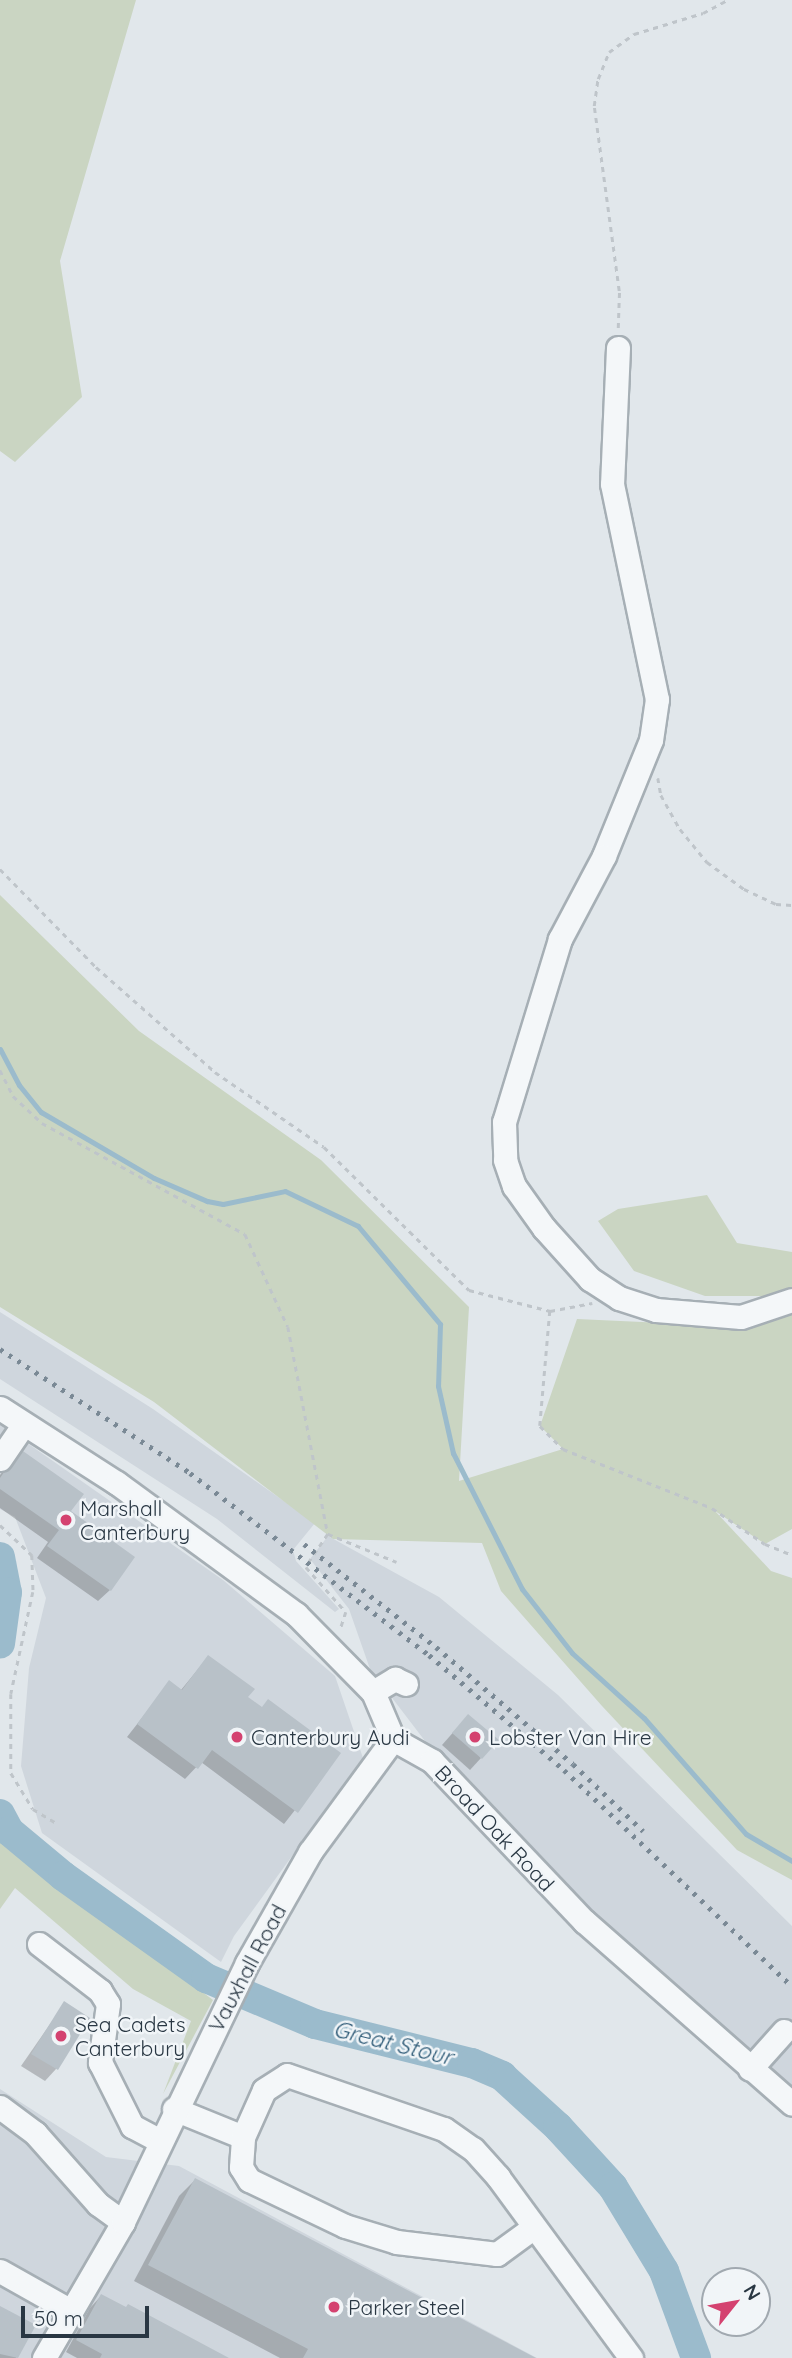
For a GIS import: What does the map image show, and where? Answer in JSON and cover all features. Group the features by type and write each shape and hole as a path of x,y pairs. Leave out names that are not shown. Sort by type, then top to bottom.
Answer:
{"street":[{"path":"618,348 612,484 657,699 651,740 604,856 560,939 504,1122 505,1160 514,1186 590,1279 620,1298 656,1310 741,1317 792,1300"},
{"path":"0,1408 220,1555 334,1650 373,1692 393,1739"},
{"path":"0,1459 24,1424"},
{"path":"373,1692 395,1679 406,1684"},
{"name":"Vauxhall Road","path":"44,2358 123,2222 174,2109 247,1963 310,1852 393,1739"},
{"name":"Broad Oak Road","path":"393,1739 432,1761 584,1921 792,2104"},
{"path":"39,1944 100,1991 108,2004 100,2062 132,2126 160,2141"},
{"path":"750,2069 784,2031"},
{"path":"534,2227 497,2254 469,2254 384,2238 345,2225 249,2180 241,2167 243,2137 264,2090 274,2079 301,2076 444,2129 481,2158 534,2227 632,2358"},
{"path":"0,2107 35,2133 98,2204 123,2222"},
{"path":"174,2109 243,2137"},
{"path":"0,2126 35,2133"},
{"path":"0,2271 71,2311"}],"path":[{"path":"618,348 619,291 594,106 598,79 609,52 634,34 703,13 727,0"},
{"path":"657,773 661,795 674,818 707,862 744,889 776,904 792,905"},
{"path":"0,869 96,967 215,1072 324,1147 469,1290 550,1311 620,1298"},
{"path":"0,1070 13,1096 42,1122 245,1234 288,1327 328,1534 306,1567 346,1612 334,1650"},
{"path":"550,1311 540,1426 563,1449 712,1508 765,1544 792,1555"},
{"path":"0,1525 32,1555 32,1602 11,1694 11,1773 33,1810 58,1825"},
{"path":"328,1534 397,1562"}],"shaded area":[{"path":"0,1312 153,1409 315,1523 293,1550 296,1561 339,1609 335,1612 217,1519 0,1379"},
{"path":"0,1424 223,1580 335,1676 363,1758 234,1936 221,1962 42,1833 21,1766 29,1668 46,1598 15,1517 0,1509"},
{"path":"328,1536 439,1597 558,1695 792,1926 792,2090 587,1916 438,1758 370,1669 349,1609 310,1559"},
{"path":"0,2089 106,2157 179,2166 537,2358 0,2358"}],"green space":[{"path":"0,0 136,0 60,261 82,397 15,462 0,451"},
{"path":"0,895 139,1031 321,1160 469,1307 459,1481 563,1449 540,1426 577,1319 751,1327 761,1296 705,1296 634,1271 598,1221 618,1209 707,1195 737,1243 792,1252 792,1529 765,1544 715,1511 771,1571 792,1578 792,1880 737,1850 602,1706 501,1591 482,1543 333,1539 154,1402 0,1307"},
{"path":"0,1839 213,2000 163,2094 191,2021 133,1989 15,1888 0,1909"}],"building":[{"path":"20,1449 84,1494 71,1511 135,1557 111,1591 47,1546 59,1530 0,1489 0,1478"},
{"name":"Canterbury Audi","path":"208,1655 255,1689 248,1697 262,1707 268,1699 341,1753 298,1813 212,1750 198,1769 137,1724 169,1680 182,1690"},
{"name":"Lobster Van Hire","path":"468,1714 499,1740 482,1759 452,1733"},
{"name":"Sea Cadets Canterbury","path":"64,2001 90,2018 58,2070 31,2054"},
{"name":"Parker Steel","path":"195,2178 536,2358 303,2358 308,2349 148,2265"},
{"path":"101,2294 126,2307 128,2304 229,2358 100,2358 102,2354 76,2340"},
{"path":"0,2306 36,2325 18,2358 0,2354"}],"waterway":[{"path":"0,1049 19,1085 41,1112 154,1178 207,1201 223,1204 285,1191 358,1226 440,1324 438,1386 453,1453 522,1589 572,1653 644,1718 746,1834 792,1861"},
{"name":"Great Stour","path":"0,1557 7,1592 0,1644"},
{"name":"Great Stour","path":"0,1814 9,1831 63,1876 206,1978 315,2024 472,2063 502,2076 558,2127 613,2187 664,2271 696,2358"}],"railway":[{"path":"0,1349 190,1473 429,1655 564,1770 792,1986"},
{"path":"304,1544 436,1647 573,1764 643,1831"}],"place":[{"name":"Marshall Canterbury","path":"66,1520"},
{"name":"Canterbury Audi","path":"237,1737"},
{"name":"Lobster Van Hire","path":"475,1737"},
{"name":"Sea Cadets Canterbury","path":"61,2036"},
{"name":"Parker Steel","path":"334,2307"}]}
